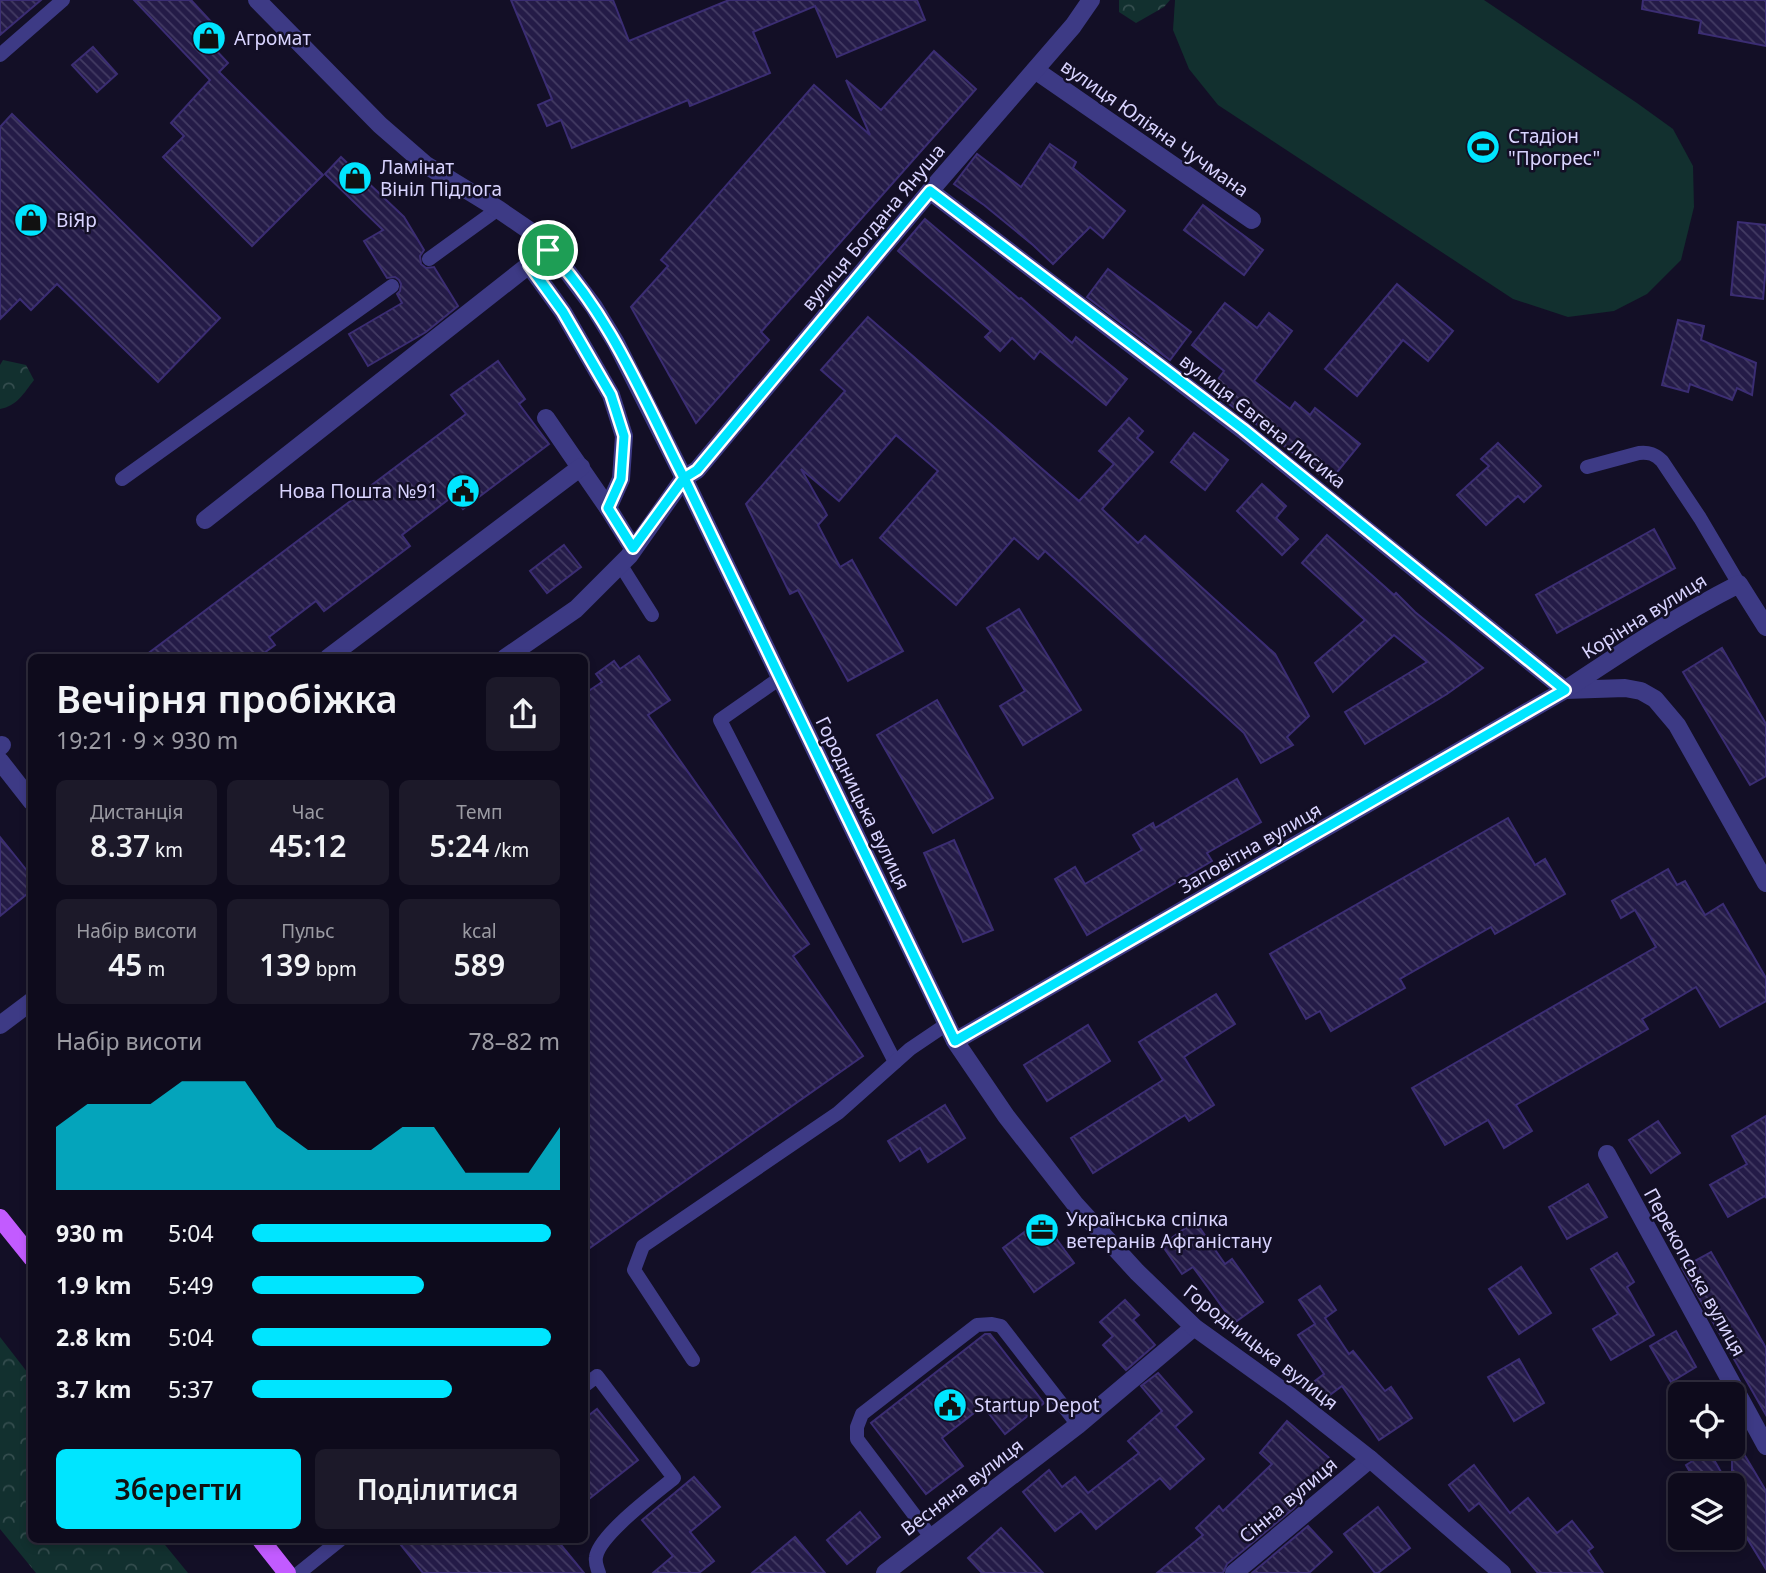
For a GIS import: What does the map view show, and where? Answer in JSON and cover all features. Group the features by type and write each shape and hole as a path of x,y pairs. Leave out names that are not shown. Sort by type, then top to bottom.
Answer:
{"main road":[{"path":"0,1218 28,1253"},
{"path":"263,1543 287,1573"}],"street":[{"name":"Городницька вулиця","path":"257,0 380,125 426,165 530,231 561,263 594,307 684,478 955,1041 1006,1116 1075,1204 1137,1272 1194,1327 1290,1396 1370,1459 1502,1573"},
{"name":"вулиця Богдана Януша","path":"511,654 576,609 629,556 684,478 697,470 930,191 1073,26 1091,0"},
{"name":"вулиця Юліяна Чучмана","path":"1035,70 1252,220"},
{"name":"вулиця Євгена Лисика","path":"930,191 1243,429 1565,690"},
{"path":"205,520 548,250"},
{"path":"529,265 563,312 611,395 624,436 621,479 608,508"},
{"path":"547,418 633,548"},
{"path":"333,654 581,467"},
{"name":"Корінна вулиця","path":"1565,690 1651,632 1739,584 1766,627"},
{"path":"1565,690 1625,688 1641,691 1656,699 1677,725 1766,883"},
{"name":"Заповітна вулиця","path":"955,1041 1565,690"},
{"path":"1,751 28,792"},
{"path":"0,1025 28,1004"},
{"name":"Перекопська вулиця","path":"1607,1154 1766,1446"},
{"name":"Весняна вулиця","path":"885,1573 1078,1425 1194,1327"},
{"name":"Сінна вулиця","path":"1234,1573 1370,1459"}],"lane":[{"path":"0,55 63,0"},
{"path":"429,259 498,209"},
{"path":"122,479 391,286"},
{"path":"1587,467 1639,453 1656,455 1700,518 1739,584"},
{"path":"620,564 652,615"},
{"path":"780,678 720,720 895,1062"},
{"path":"693,1360 634,1270 643,1246 838,1113 910,1049 947,1024"},
{"path":"931,1537 857,1439 857,1427 862,1414 977,1325 1001,1326 1078,1425"},
{"path":"588,1383 597,1376 674,1478 609,1534 595,1557 599,1573"},
{"path":"299,1573 336,1543"}],"green space":[{"path":"1119,0 1170,0 1164,7 1136,23 1119,12"},
{"name":"Стадіон \"Прогрес\"","path":"1175,0 1484,0 1673,129 1693,166 1694,207 1681,260 1647,294 1614,311 1568,317 1513,299 1218,105 1189,69 1173,30"},
{"path":"3,360 26,365 34,380 16,402 0,409 0,365"},
{"path":"0,1337 28,1373 28,1543 163,1543 188,1573 36,1573 0,1529"}],"building":[{"path":"0,0 41,0 0,35"},
{"path":"134,0 191,0 215,26 210,31 219,40 212,46 228,63 219,72 323,175 252,246 163,157 184,136 171,123 210,80"},
{"path":"511,0 613,0 629,41 729,0 917,0 925,20 837,57 815,6 753,32 770,73 690,106 688,100 572,148 561,120 547,126 538,105 552,99"},
{"path":"1643,0 1766,0 1766,46 1699,33 1701,21 1642,9"},
{"path":"93,47 117,74 97,92 72,65"},
{"path":"934,51 976,89 761,332 769,340 696,423 631,307 668,266 661,260 814,85 870,135 846,80 881,110"},
{"path":"12,114 220,318 158,382 57,284 31,310 20,299 0,319 0,127"},
{"path":"1050,144 1076,162 1073,168 1125,211 1103,238 1090,227 1053,264 984,205 954,184 977,154 1021,187"},
{"path":"341,157 404,217 424,250 420,256 421,264 426,268 434,267 458,306 426,332 368,366 349,334 402,303 397,294 401,284 395,277 387,278 364,241 383,230 325,174"},
{"path":"1203,205 1263,250 1244,275 1184,230"},
{"path":"925,219 1072,343 1076,337 1127,379 1106,405 1040,351 1034,359 1012,338 1000,351 985,337 991,331 898,251"},
{"path":"1738,222 1766,225 1763,299 1731,295"},
{"path":"1108,269 1191,332 1170,360 1087,297"},
{"path":"1397,284 1453,331 1428,361 1403,340 1357,396 1325,369"},
{"path":"1225,303 1257,328 1269,313 1292,331 1254,381 1290,409 1295,402 1310,415 1315,408 1360,444 1329,482 1210,390 1224,371 1192,345"},
{"path":"868,317 1079,501 1114,464 1099,451 1129,418 1143,431 1137,438 1153,452 1102,509 1138,543 1145,536 1275,654 1309,716 1287,737 1293,745 1261,763 1244,733 1045,551 1038,559 1014,538 956,605 880,538 938,471 896,435 839,501 801,469 827,515 818,525 840,567 852,560 903,651 848,681 798,590 790,594 746,504 845,391 821,370"},
{"path":"1678,320 1704,326 1701,340 1756,363 1752,395 1737,388 1732,400 1690,384 1688,392 1662,385"},
{"path":"498,361 525,399 519,404 549,444 463,509 453,496 402,535 410,546 324,611 316,601 269,637 275,645 263,654 147,654 466,414 451,395"},
{"path":"1194,433 1228,460 1205,490 1171,462"},
{"path":"1498,443 1541,486 1524,502 1518,496 1486,525 1457,495 1489,466 1481,459"},
{"path":"1262,484 1286,506 1276,518 1298,539 1282,555 1237,511"},
{"path":"1654,529 1675,568 1557,633 1536,595"},
{"path":"1327,535 1394,595 1396,593 1483,668 1447,694 1365,744 1345,712 1427,662 1394,635 1333,692 1315,663 1365,620 1302,563"},
{"path":"564,545 581,567 547,593 530,571"},
{"path":"1019,609 1081,710 1023,745 1000,706 1025,691 987,628"},
{"path":"1722,648 1766,724 1766,776 1750,785 1683,672"},
{"path":"639,656 670,700 648,715 809,944 793,956 863,1056 588,1249 588,691 602,682 596,674 614,661 620,669"},
{"path":"937,700 993,798 933,833 877,735"},
{"path":"1237,779 1261,822 1207,853 1212,861 1087,935 1055,879 1075,867 1085,884 1142,850 1133,835 1153,823 1155,828"},
{"path":"1508,818 1535,865 1545,859 1565,894 1495,934 1491,927 1400,979 1405,988 1331,1031 1320,1011 1306,1019 1270,954"},
{"path":"0,837 28,872 28,893 0,916"},
{"path":"954,840 993,930 963,942 924,853"},
{"path":"1668,869 1677,885 1685,881 1705,915 1723,904 1766,978 1766,1001 1720,1027 1696,987 1642,1019 1648,1029 1516,1105 1532,1131 1504,1148 1488,1120 1445,1145 1412,1088 1656,947 1635,910 1621,918 1612,901"},
{"path":"1216,994 1235,1024 1184,1057 1214,1105 1189,1121 1185,1115 1093,1173 1071,1138 1163,1080 1139,1042"},
{"path":"1088,1025 1110,1061 1047,1101 1024,1065"},
{"path":"945,1105 965,1138 928,1162 920,1148 900,1161 888,1141"},
{"path":"1766,1116 1766,1198 1765,1196 1728,1217 1710,1185 1747,1164 1732,1136"},
{"path":"1658,1121 1680,1153 1651,1173 1629,1140"},
{"path":"1588,1184 1607,1217 1567,1239 1549,1207"},
{"path":"1042,1219 1074,1263 1034,1292 1003,1248"},
{"path":"1195,1221 1225,1264 1232,1259 1263,1302 1234,1323 1193,1267 1182,1274 1162,1245"},
{"path":"1711,1252 1766,1348 1766,1415 1682,1268"},
{"path":"1617,1253 1634,1282 1627,1287 1654,1335 1611,1360 1593,1329 1618,1314 1591,1269"},
{"path":"1521,1267 1551,1313 1519,1334 1489,1289"},
{"path":"1320,1286 1336,1310 1325,1318 1349,1354 1353,1351 1385,1391 1391,1387 1412,1418 1379,1440 1342,1386 1319,1403 1307,1387 1324,1374 1298,1335 1315,1324 1299,1300"},
{"path":"1125,1300 1139,1315 1133,1320 1155,1345 1126,1370 1103,1345 1113,1336 1100,1322"},
{"path":"1676,1331 1696,1367 1671,1382 1650,1346"},
{"path":"985,1334 990,1334 1044,1403 1005,1434 983,1406 942,1438 963,1466 926,1494 871,1423"},
{"path":"1519,1359 1544,1403 1514,1421 1488,1377"},
{"path":"1158,1373 1192,1412 1175,1427 1204,1459 1170,1489 1160,1478 1096,1529 1081,1511 1055,1531 1023,1492 1049,1470 1062,1487 1075,1477 1088,1493 1139,1453 1128,1441 1162,1411 1141,1386"},
{"path":"597,1409 638,1460 588,1500 588,1416"},
{"path":"1287,1421 1334,1462 1293,1509 1227,1564 1223,1573 1157,1573 1203,1535 1196,1528 1219,1506 1223,1511 1272,1464 1260,1453"},
{"path":"1745,1456 1766,1491 1766,1569 1745,1535 1745,1473 1732,1473 1732,1459 1745,1459"},
{"path":"1696,1459 1714,1459 1722,1473 1691,1473 1686,1465"},
{"path":"1474,1465 1510,1513 1528,1498 1557,1533 1572,1521 1593,1547 1588,1551 1603,1573 1538,1573 1479,1503 1469,1511 1449,1485"},
{"path":"694,1477 720,1507 690,1532 714,1561 699,1573 653,1573 673,1556 642,1520"},
{"path":"1378,1507 1410,1548 1375,1573 1344,1534"},
{"path":"860,1512 880,1537 847,1564 827,1540"},
{"path":"1308,1526 1332,1552 1309,1573 1252,1573"},
{"path":"1001,1528 1043,1573 982,1573 968,1558"},
{"path":"795,1537 825,1573 752,1573"},
{"path":"399,1543 559,1543 584,1573 423,1573"}],"place":[{"name":"Агромат","path":"209,38"},
{"name":"Стадіон \"Прогрес\"","path":"1483,147"},
{"name":"Ламінат Вініл Підлога","path":"355,178"},
{"name":"ВіЯр","path":"31,220"},
{"name":"Нова Пошта №91","path":"463,491"},
{"name":"Українська спілка ветеранів Афганістану","path":"1042,1230"},
{"name":"Startup Depot","path":"950,1405"}],"route":[{"path":"548,250 529,265 563,312 611,395 624,436 621,479 608,508 633,548 684,478 955,1041 1565,690 1243,429 930,191 697,470 684,478 594,307 548,250"}]}
